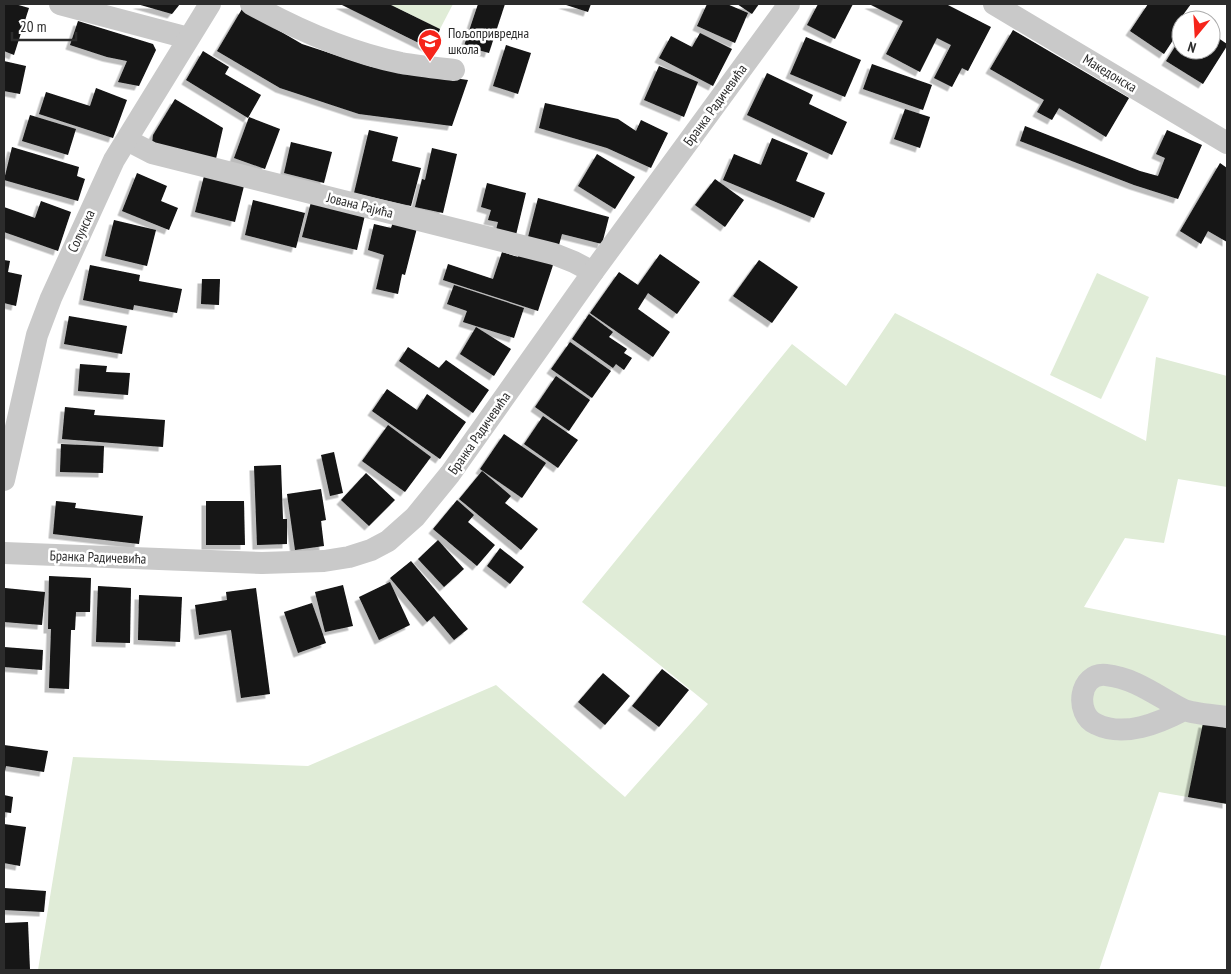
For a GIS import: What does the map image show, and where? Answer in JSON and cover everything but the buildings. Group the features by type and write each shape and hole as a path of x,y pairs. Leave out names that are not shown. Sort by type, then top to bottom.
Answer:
{"street":[{"path":"60,4 188,38"},
{"name":"Солунска","path":"4,480 37,335 51,298 114,160 210,4"},
{"path":"251,4 279,20 340,46 400,63 454,70"},
{"name":"Бранка Радичевића","path":"4,553 262,563 324,561 349,557 371,550 388,541 403,529 427,504 450,474 593,272 789,4"},
{"name":"Македонска","path":"994,4 1227,143"},
{"name":"Јована Рајића","path":"127,140 152,153 554,254 593,272"},
{"path":"1184,710 1227,717"}],"green space":[{"path":"389,4 453,4 440,29"},
{"path":"1097,273 1149,297 1101,399 1050,375"},
{"path":"895,313 1146,441 1156,357 1227,376 1227,487 1178,479 1164,543 1125,538 1084,607 1227,636 1227,804 1159,792 1099,970 38,970 73,757 308,766 496,685 625,797 708,704 582,602 792,344 846,386"}],"place":[{"name":"Пољопривредна школа","path":"430,62"}]}
